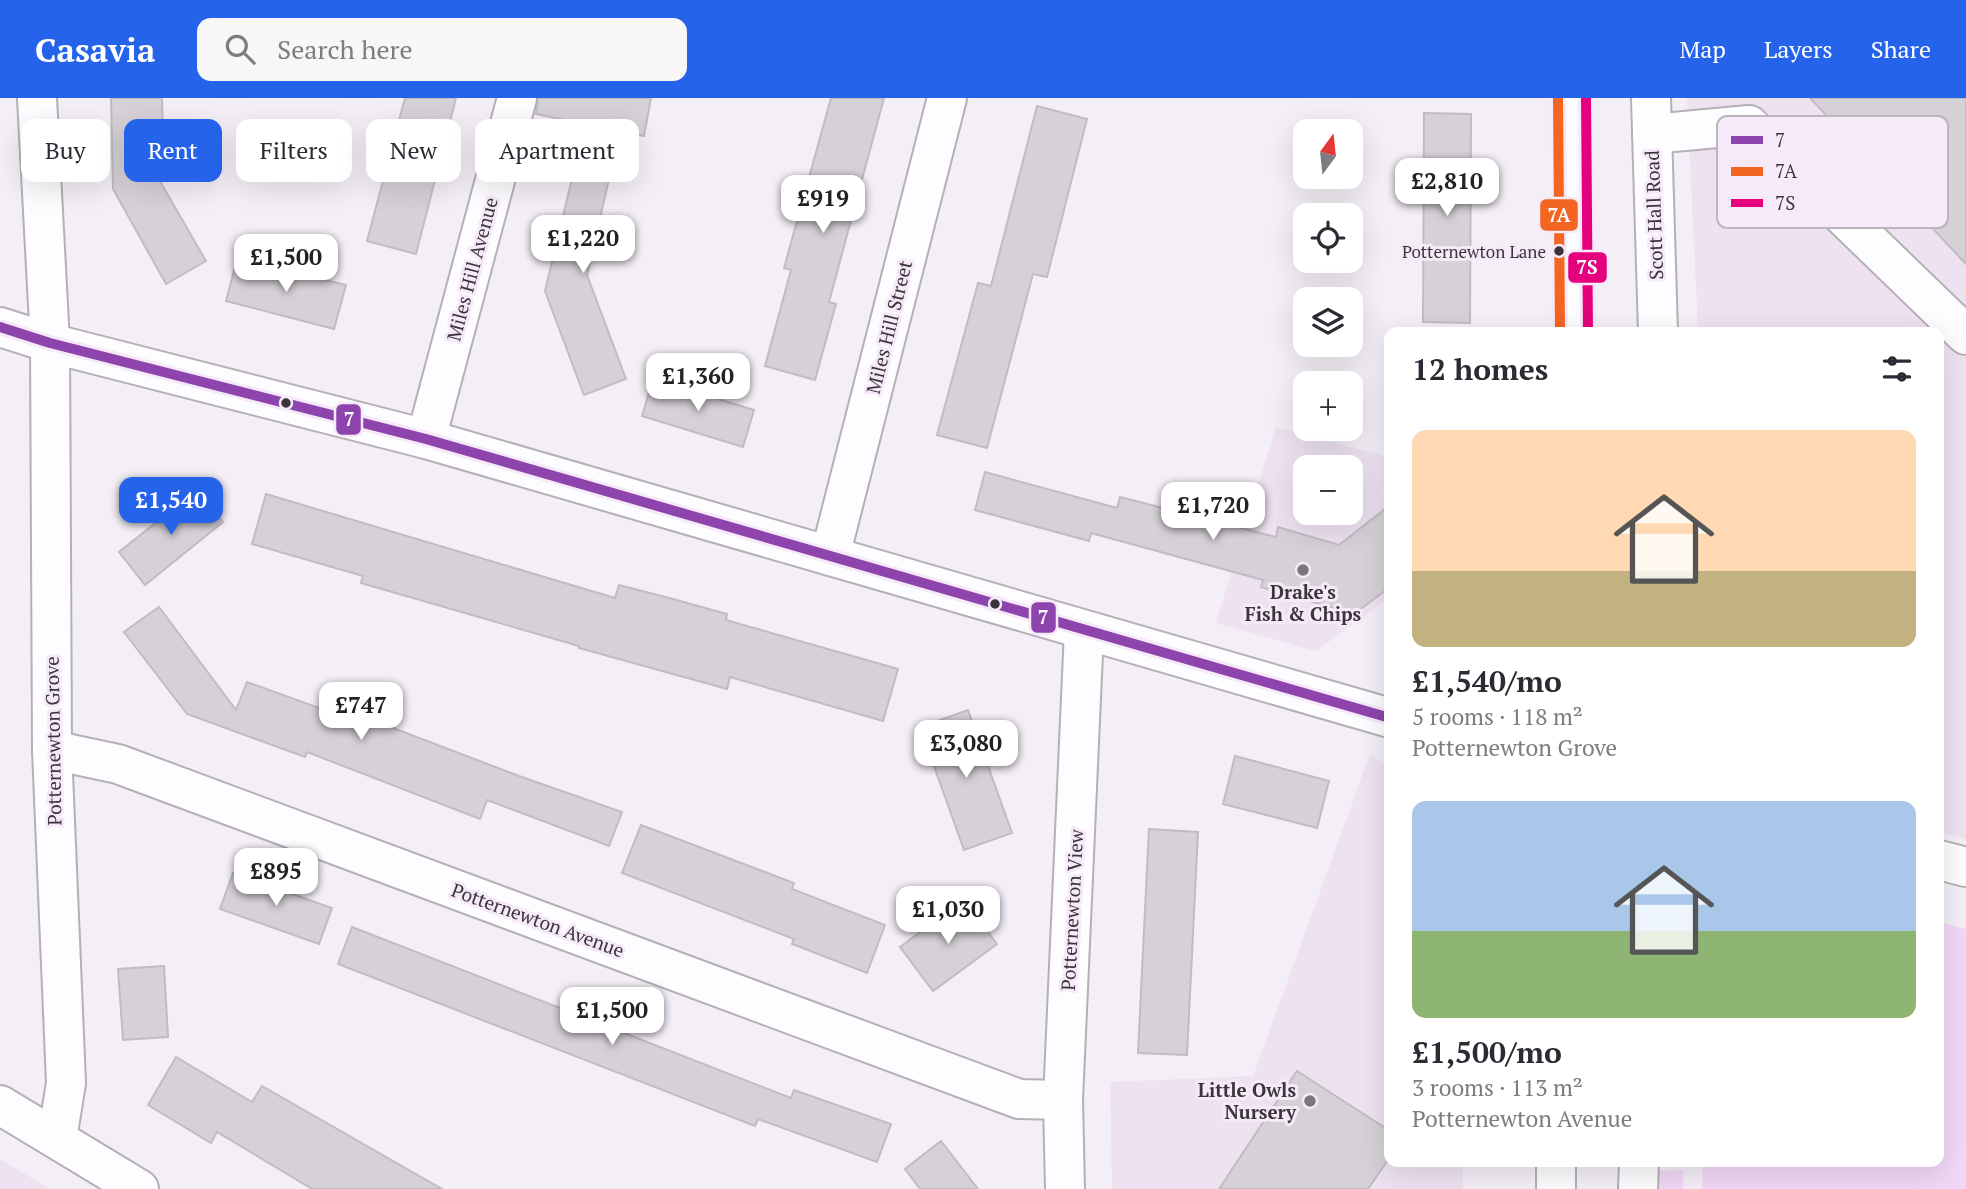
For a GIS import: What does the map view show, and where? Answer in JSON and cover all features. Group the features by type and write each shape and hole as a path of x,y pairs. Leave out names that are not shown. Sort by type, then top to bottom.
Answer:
{"main road":[{"name":"Potternewton Grove","path":"37,98 50,343 52,750 66,1083 57,1139"},
{"name":"Miles Hill Avenue","path":"426,439 517,98"},
{"name":"Miles Hill Street","path":"830,556 947,98"},
{"path":"1572,98 1573,327"},
{"path":"1651,116 1717,122"},
{"name":"Scott Hall Road","path":"1651,116 1658,327"},
{"path":"1855,228 1966,335"},
{"path":"0,327 50,343 426,439 1384,716"},
{"name":"Potternewton View","path":"1065,1189 1063,1100 1084,631"},
{"name":"Potternewton Avenue","path":"52,750 118,764 1019,1100 1063,1100"},
{"path":"1944,861 1966,867"},
{"path":"0,1105 139,1189"},
{"path":"1556,1167 1556,1189"},
{"path":"1638,1189 1639,1167"}],"shaded area":[{"path":"1687,98 1966,98 1966,839 1944,833 1944,327 1698,327"},
{"path":"1276,427 1293,432 1293,441 1329,441 1384,456 1384,602 1316,651 1216,623"},
{"path":"1370,754 1384,763 1384,1167 1463,1167 1463,1189 1112,1189 1110,1082 1253,1076"},
{"path":"1944,923 1966,929 1966,1189 1702,1189 1703,1167 1944,1167"},
{"path":"0,1159 50,1189 0,1189"},
{"path":"1683,1170 1683,1189 1659,1189 1659,1171"}],"building":[{"path":"111,98 162,98 163,119 124,119 124,182 160,182 206,261 166,284 113,189"},
{"path":"405,98 456,98 451,119 399,119"},
{"path":"538,98 651,98 644,136 639,135 639,119 561,119 536,114"},
{"path":"831,98 884,98 829,302 836,304 815,380 765,366 791,270 784,268"},
{"path":"1810,98 1966,98 1966,264 1932,228 1948,228 1948,116 1827,116"},
{"path":"1037,106 1087,119 1047,277 1033,274 987,448 937,435 978,283 991,286"},
{"path":"1424,113 1471,114 1470,323 1423,322"},
{"path":"383,182 434,182 416,254 367,241"},
{"path":"571,182 608,182 587,275 626,379 584,395 545,291"},
{"path":"237,259 346,285 334,329 226,301"},
{"path":"653,379 754,410 743,447 642,416"},
{"path":"985,472 1117,508 1120,497 1276,537 1278,527 1339,545 1384,510 1384,592 1354,614 1261,587 1263,580 1091,533 1089,541 975,510"},
{"path":"197,490 223,522 145,585 119,552"},
{"path":"266,494 615,598 619,585 673,599 727,614 726,620 898,669 883,721 730,677 727,689 579,648 361,583 363,576 252,544"},
{"path":"159,607 236,710 247,682 344,717 346,710 622,812 609,846 487,800 480,819 307,752 305,757 187,714 124,632"},
{"path":"968,710 1012,833 964,850 920,727"},
{"path":"1235,756 1329,781 1317,828 1223,804"},
{"path":"641,825 794,883 792,889 885,925 867,973 792,944 794,939 622,873"},
{"path":"1149,829 1198,832 1187,1055 1138,1053"},
{"path":"233,873 332,908 319,944 220,909"},
{"path":"964,900 997,944 933,991 900,947"},
{"path":"352,927 791,1098 794,1090 891,1124 877,1162 758,1119 755,1126 338,964"},
{"path":"164,966 168,1037 123,1040 118,969"},
{"path":"176,1057 252,1102 262,1086 442,1189 312,1189 217,1132 211,1143 148,1105"},
{"name":"Little Owls Nursery","path":"1297,1071 1384,1127 1384,1166 1368,1189 1219,1189"},
{"path":"941,1141 978,1189 920,1189 905,1169"}],"transit line":[{"name":"7A","path":"1558,98 1560,327"},
{"name":"7S","path":"1586,98 1588,327"},
{"name":"7","path":"0,327 50,343 426,439 1384,716"}],"place":[{"name":"Potternewton Lane","path":"1559,251"},
{"name":"Drake's Fish & Chips","path":"1303,570"},
{"name":"Little Owls Nursery","path":"1310,1101"}]}
